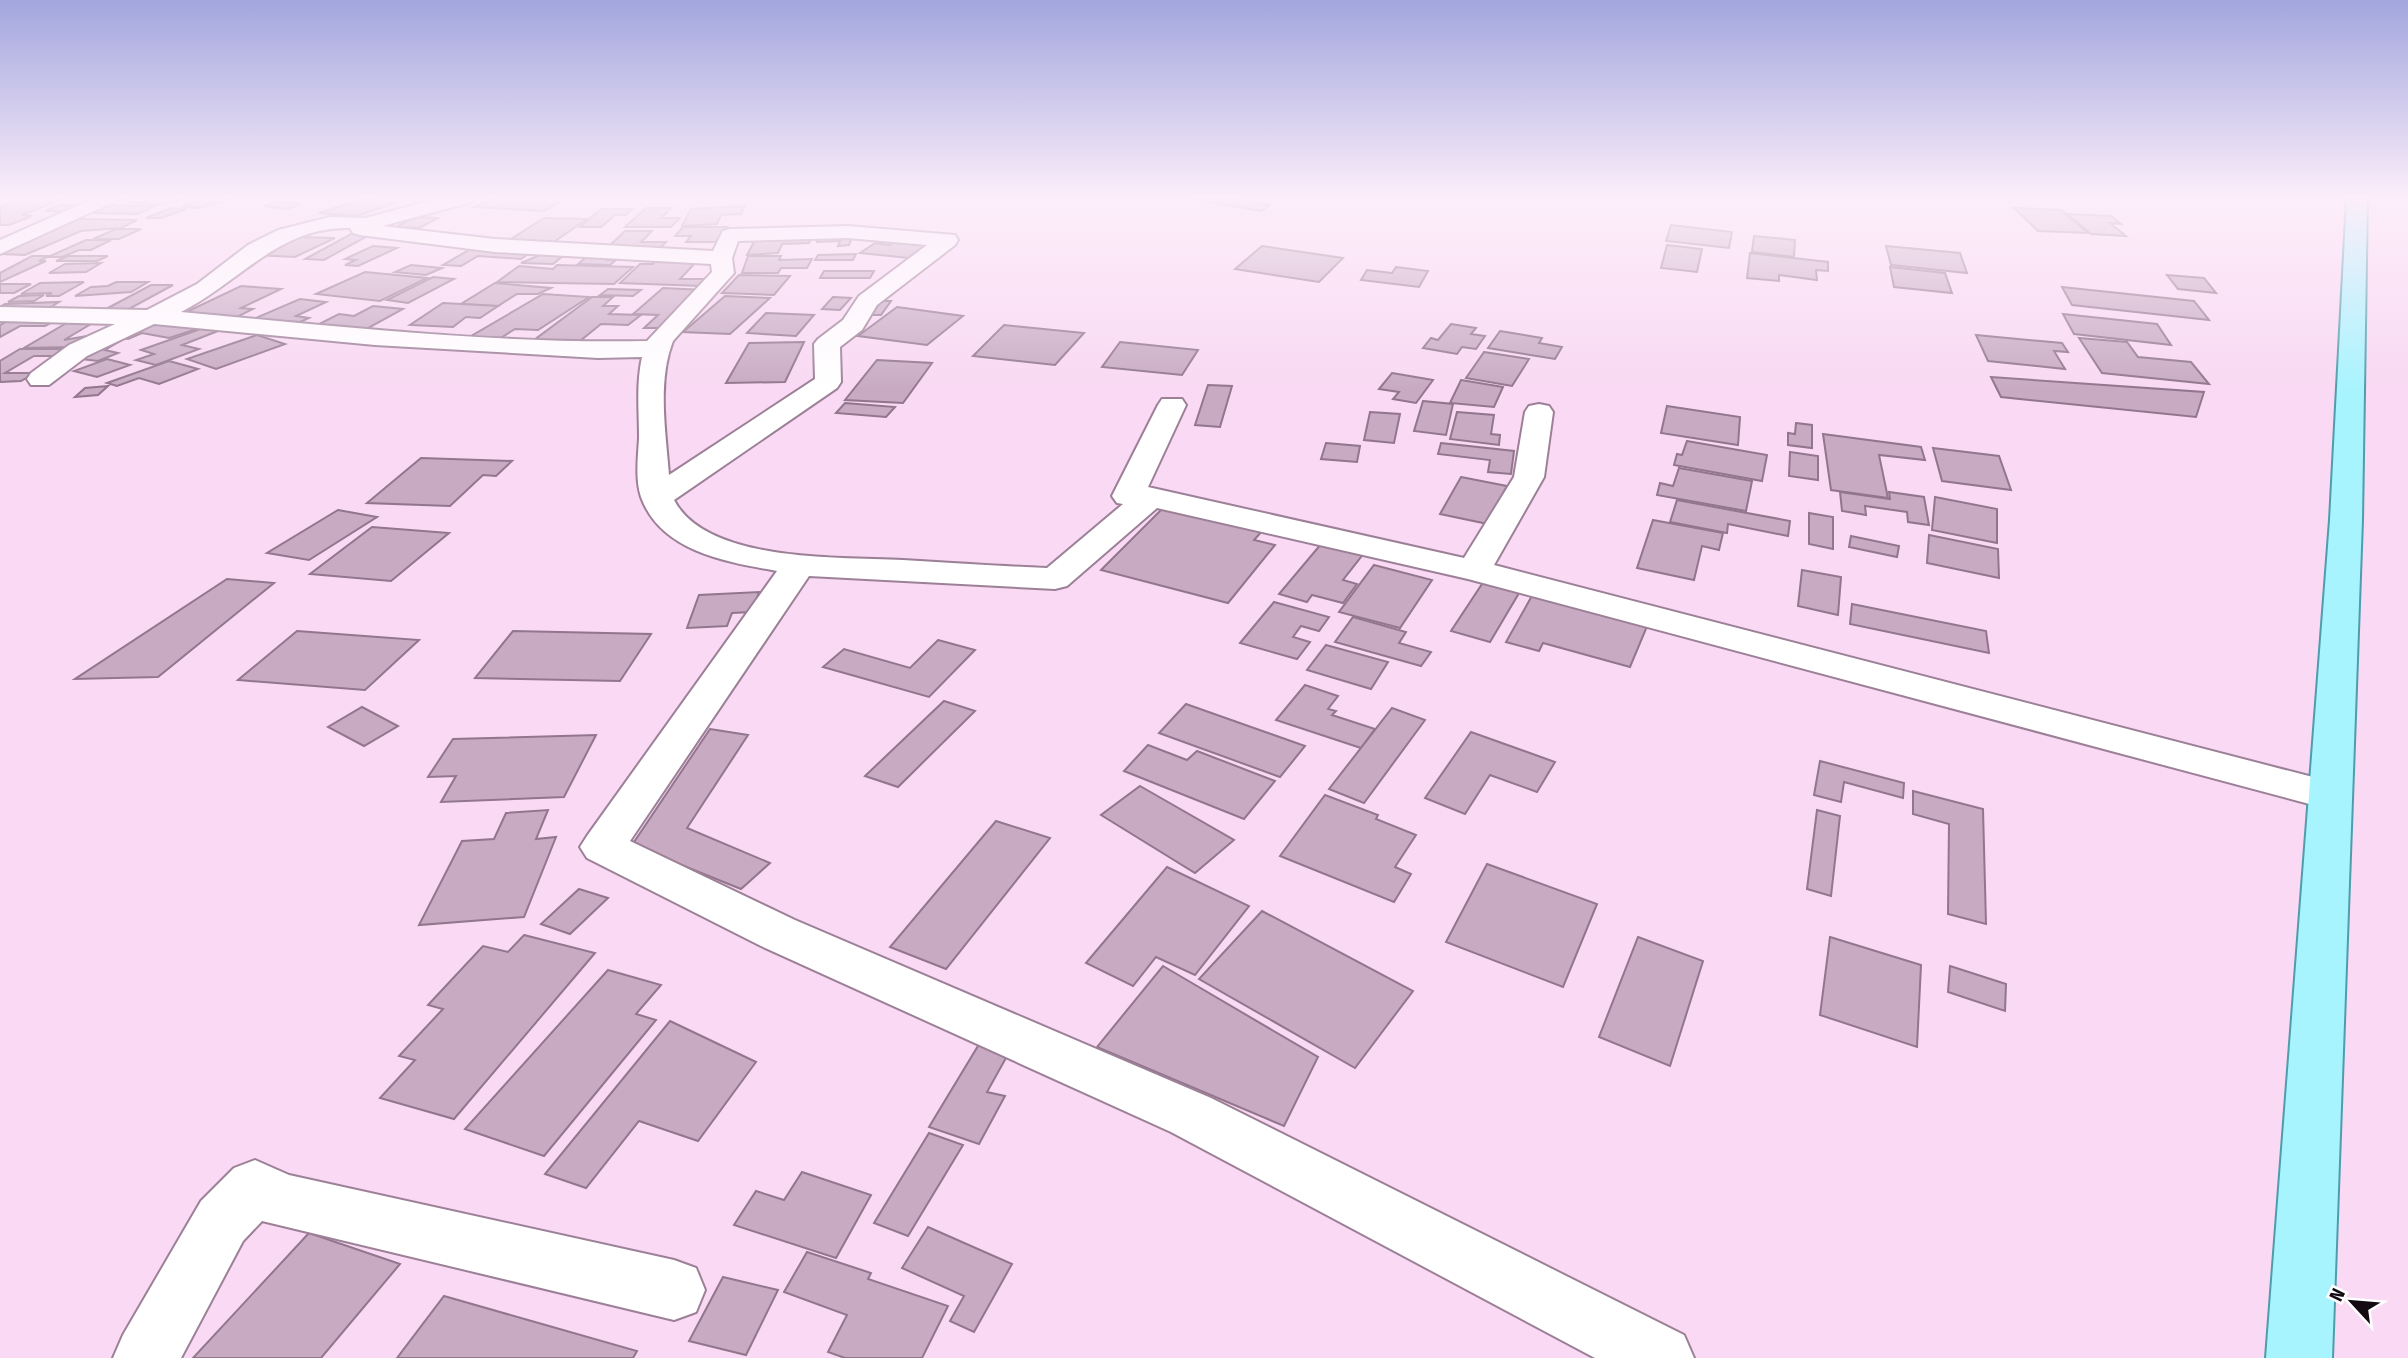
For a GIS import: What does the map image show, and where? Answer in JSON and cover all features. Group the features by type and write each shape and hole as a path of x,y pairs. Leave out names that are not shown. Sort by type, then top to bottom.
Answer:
{"main road":[{"path":"2299,1358 2328,795 2346,520 2355,261"}],"street":[{"path":"40,379 56,364 93,341 155,317 206,289 243,261"},
{"path":"721,261 723,273 661,339 655,349 652,419 657,497 670,522 723,552 799,565 1055,579 1151,497"},
{"path":"657,497 828,382 827,344 853,325 867,301 919,261"},
{"path":"0,314 155,317 375,337 598,351 655,349"},
{"path":"1172,405 1128,495 1151,497 1474,570 2328,795"},
{"path":"1474,570 1529,477 1539,412"},
{"path":"799,565 603,847 778,933 1191,1115 1661,1358"},
{"path":"146,1358 222,1221 255,1187 279,1200 674,1290"}],"building":[{"path":"22,261 45,261 0,282 0,273"},
{"path":"353,261 368,261 358,266 345,265"},
{"path":"449,261 469,261 461,266 443,265"},
{"path":"525,261 556,261 553,264 521,263"},
{"path":"581,261 614,261 610,265 578,264"},
{"path":"656,261 697,261 680,279 708,279 702,286 620,283 640,264 653,264"},
{"path":"746,261 811,261 807,268 781,268 778,273 742,273"},
{"path":"1244,261 1340,261 1319,282 1235,269"},
{"path":"1663,261 1699,261 1697,272 1661,268"},
{"path":"1749,261 1828,262 1828,271 1816,270 1817,280 1779,275 1779,281 1747,278"},
{"path":"1890,261 1963,261 1967,273 1891,265"},
{"path":"101,263 86,272 49,273 65,264"},
{"path":"411,265 442,268 426,275 395,272"},
{"path":"557,265 633,267 614,284 497,282 519,266 553,269"},
{"path":"1396,267 1428,271 1419,287 1361,280 1367,270 1392,273"},
{"path":"1890,267 1945,273 1952,293 1894,287"},
{"path":"824,271 874,271 870,278 820,278"},
{"path":"365,272 427,278 380,301 316,294"},
{"path":"739,275 790,276 774,295 722,293"},
{"path":"2167,275 2204,278 2216,293 2178,289"},
{"path":"433,277 454,279 408,303 387,300"},
{"path":"84,282 59,296 46,296 52,293 21,294 40,283"},
{"path":"116,282 148,282 131,292 75,296 91,287 108,286"},
{"path":"495,283 551,288 538,294 517,294 498,306 461,304"},
{"path":"0,284 31,284 14,293 0,293"},
{"path":"151,285 173,285 129,309 106,309"},
{"path":"241,286 281,289 241,308 253,309 233,319 180,315"},
{"path":"2062,287 2194,301 2209,320 2072,305"},
{"path":"663,288 703,290 660,328 644,328 658,315 633,314"},
{"path":"608,289 641,290 633,296 600,295"},
{"path":"543,294 589,297 538,330 515,329 496,341 466,339"},
{"path":"44,295 34,301 8,302 19,296"},
{"path":"725,296 770,298 730,334 683,332"},
{"path":"592,297 613,297 603,306 618,306 609,314 641,315 628,325 601,324 575,345 530,343"},
{"path":"833,297 851,298 840,310 822,309"},
{"path":"300,299 326,302 296,316 309,318 291,326 251,320"},
{"path":"877,301 891,301 881,315 866,315"},
{"path":"59,302 43,312 0,313 0,307 5,304"},
{"path":"443,303 498,306 480,318 466,317 453,327 410,325"},
{"path":"373,306 403,309 361,332 313,327 339,314 354,316"},
{"path":"897,307 963,316 927,345 858,336"},
{"path":"766,313 814,315 796,336 747,333"},
{"path":"2063,314 2157,324 2171,345 2074,334"},
{"path":"11,319 58,319 45,326 20,326 0,337 0,325"},
{"path":"154,319 200,328 169,338 142,333 128,339 111,336"},
{"path":"70,321 96,321 64,340 93,335 74,347 24,348"},
{"path":"1451,324 1476,328 1471,334 1485,336 1476,349 1462,347 1457,354 1423,348 1431,338 1438,340"},
{"path":"1004,325 1084,333 1055,365 973,356"},
{"path":"206,327 218,331 182,345 199,349 156,365 136,360 154,354 141,350"},
{"path":"1500,331 1542,338 1539,343 1562,347 1555,359 1488,348"},
{"path":"257,335 285,344 216,369 187,359"},
{"path":"1976,335 2062,343 2068,352 2054,351 2065,369 1988,361"},
{"path":"106,337 122,340 105,350 118,353 98,361 73,358"},
{"path":"2079,338 2127,342 2138,357 2191,362 2209,384 2102,373"},
{"path":"804,342 785,382 726,383 749,343"},
{"path":"1120,342 1198,350 1182,375 1102,367"},
{"path":"20,349 68,349 56,356 34,356 5,373 35,373 21,381 0,382 0,361"},
{"path":"1484,352 1529,359 1512,386 1466,378"},
{"path":"107,359 130,365 97,377 74,371"},
{"path":"877,360 932,363 903,403 845,400"},
{"path":"169,361 198,369 159,384 139,378 117,386 107,383"},
{"path":"1392,373 1433,380 1416,403 1393,399 1399,392 1379,389"},
{"path":"1991,377 2204,392 2196,417 2001,397"},
{"path":"1461,380 1503,387 1494,407 1450,403"},
{"path":"1208,385 1232,386 1220,427 1195,425"},
{"path":"108,386 98,395 75,397 85,388"},
{"path":"1423,401 1453,404 1446,435 1414,431"},
{"path":"845,403 895,407 886,417 836,413"},
{"path":"1667,406 1740,417 1738,445 1661,433"},
{"path":"1370,412 1400,414 1394,443 1364,440"},
{"path":"1457,412 1494,415 1491,434 1500,435 1499,445 1450,439"},
{"path":"1796,423 1812,425 1812,448 1788,445 1788,433 1795,434"},
{"path":"1823,434 1921,447 1925,460 1879,455 1888,498 1831,490"},
{"path":"1687,441 1767,455 1762,481 1674,465 1677,454 1682,455"},
{"path":"1326,443 1360,446 1357,462 1321,459"},
{"path":"1441,443 1514,451 1511,474 1488,472 1490,460 1438,454"},
{"path":"1933,448 1999,456 2011,490 1942,481"},
{"path":"1790,452 1818,456 1818,480 1789,476"},
{"path":"421,458 512,461 496,476 483,475 450,506 367,503"},
{"path":"1679,468 1752,481 1746,511 1657,495 1660,483 1673,486"},
{"path":"1461,477 1507,486 1488,524 1440,514"},
{"path":"1840,492 1890,499 1889,492 1924,497 1929,525 1908,522 1907,512 1865,506 1866,515 1842,511"},
{"path":"1935,497 1997,509 1997,543 1932,530"},
{"path":"1677,500 1790,521 1788,536 1728,524 1727,533 1670,522"},
{"path":"1166,505 1264,529 1254,540 1275,545 1228,603 1101,570"},
{"path":"338,510 377,517 309,560 267,553"},
{"path":"1809,513 1833,517 1833,549 1809,544"},
{"path":"1653,520 1723,533 1719,550 1702,546 1694,580 1637,568"},
{"path":"372,527 449,533 391,581 310,574"},
{"path":"1929,535 1998,549 1999,578 1927,563"},
{"path":"1851,536 1899,546 1897,557 1849,547"},
{"path":"1327,537 1368,548 1343,580 1357,584 1343,603 1312,595 1307,602 1279,594"},
{"path":"1374,565 1432,580 1400,628 1339,612"},
{"path":"1802,570 1841,577 1838,615 1798,606"},
{"path":"1486,578 1522,588 1490,642 1451,631"},
{"path":"227,579 274,583 158,677 75,679"},
{"path":"759,592 752,612 732,613 727,626 687,628 699,595"},
{"path":"1533,594 1648,624 1630,667 1543,643 1539,651 1506,642"},
{"path":"1274,602 1329,617 1319,631 1301,626 1293,637 1310,642 1297,659 1240,643"},
{"path":"1852,604 1986,631 1989,653 1850,624"},
{"path":"1353,617 1406,632 1399,643 1431,652 1421,666 1335,642"},
{"path":"297,631 419,640 365,690 238,680"},
{"path":"513,631 651,634 620,681 475,678"},
{"path":"938,640 975,650 929,697 823,667 844,649 910,668"},
{"path":"1326,645 1388,662 1371,689 1307,670"},
{"path":"1305,685 1338,696 1328,709 1336,711 1332,715 1375,729 1361,748 1276,720"},
{"path":"944,701 975,711 898,787 865,776"},
{"path":"1186,704 1305,746 1280,777 1159,733"},
{"path":"362,707 398,726 364,746 328,727"},
{"path":"1392,708 1425,720 1364,803 1329,789"},
{"path":"710,729 748,735 687,828 770,863 741,889 632,845"},
{"path":"1471,732 1555,762 1537,792 1490,775 1465,814 1425,798"},
{"path":"596,735 564,797 441,802 456,776 428,777 453,739"},
{"path":"1148,745 1187,760 1197,751 1275,781 1244,819 1124,771"},
{"path":"1820,761 1904,783 1903,798 1844,782 1841,802 1814,795"},
{"path":"1140,786 1234,840 1195,873 1101,815"},
{"path":"1913,791 1983,809 1986,924 1948,914 1949,824 1913,814"},
{"path":"1325,795 1378,815 1376,819 1416,835 1395,867 1411,874 1394,902 1280,856"},
{"path":"548,810 536,839 556,837 524,917 419,925 462,841 494,839 506,813"},
{"path":"1817,810 1840,816 1831,896 1807,889"},
{"path":"996,821 1050,838 946,969 890,947"},
{"path":"1487,864 1597,904 1563,987 1446,942"},
{"path":"1167,867 1249,906 1195,975 1156,957 1133,986 1086,963"},
{"path":"579,889 608,898 570,934 541,924"},
{"path":"1262,911 1413,991 1355,1068 1199,979"},
{"path":"524,935 595,953 454,1119 380,1098 415,1060 399,1056 443,1009 428,1005 483,946 508,952"},
{"path":"1638,937 1703,961 1670,1066 1599,1037"},
{"path":"1830,937 1921,965 1917,1047 1820,1015"},
{"path":"1163,966 1318,1057 1284,1126 1097,1047"},
{"path":"1950,966 2006,984 2005,1011 1948,992"},
{"path":"608,970 661,985 636,1014 656,1020 544,1156 465,1129"},
{"path":"670,1021 756,1062 698,1141 639,1121 586,1188 545,1174"},
{"path":"981,1041 1011,1049 987,1092 1005,1096 979,1144 929,1127"},
{"path":"929,1133 963,1145 908,1236 874,1223"},
{"path":"802,1172 871,1195 836,1258 734,1225 756,1191 784,1200"},
{"path":"928,1227 1012,1264 974,1332 950,1321 964,1296 902,1268"},
{"path":"309,1233 400,1264 321,1358 193,1358"},
{"path":"807,1252 871,1273 868,1279 948,1306 922,1358 845,1358 828,1352 847,1315 784,1292"},
{"path":"723,1277 778,1290 746,1355 689,1341"},
{"path":"444,1296 637,1351 633,1358 397,1358"}]}
